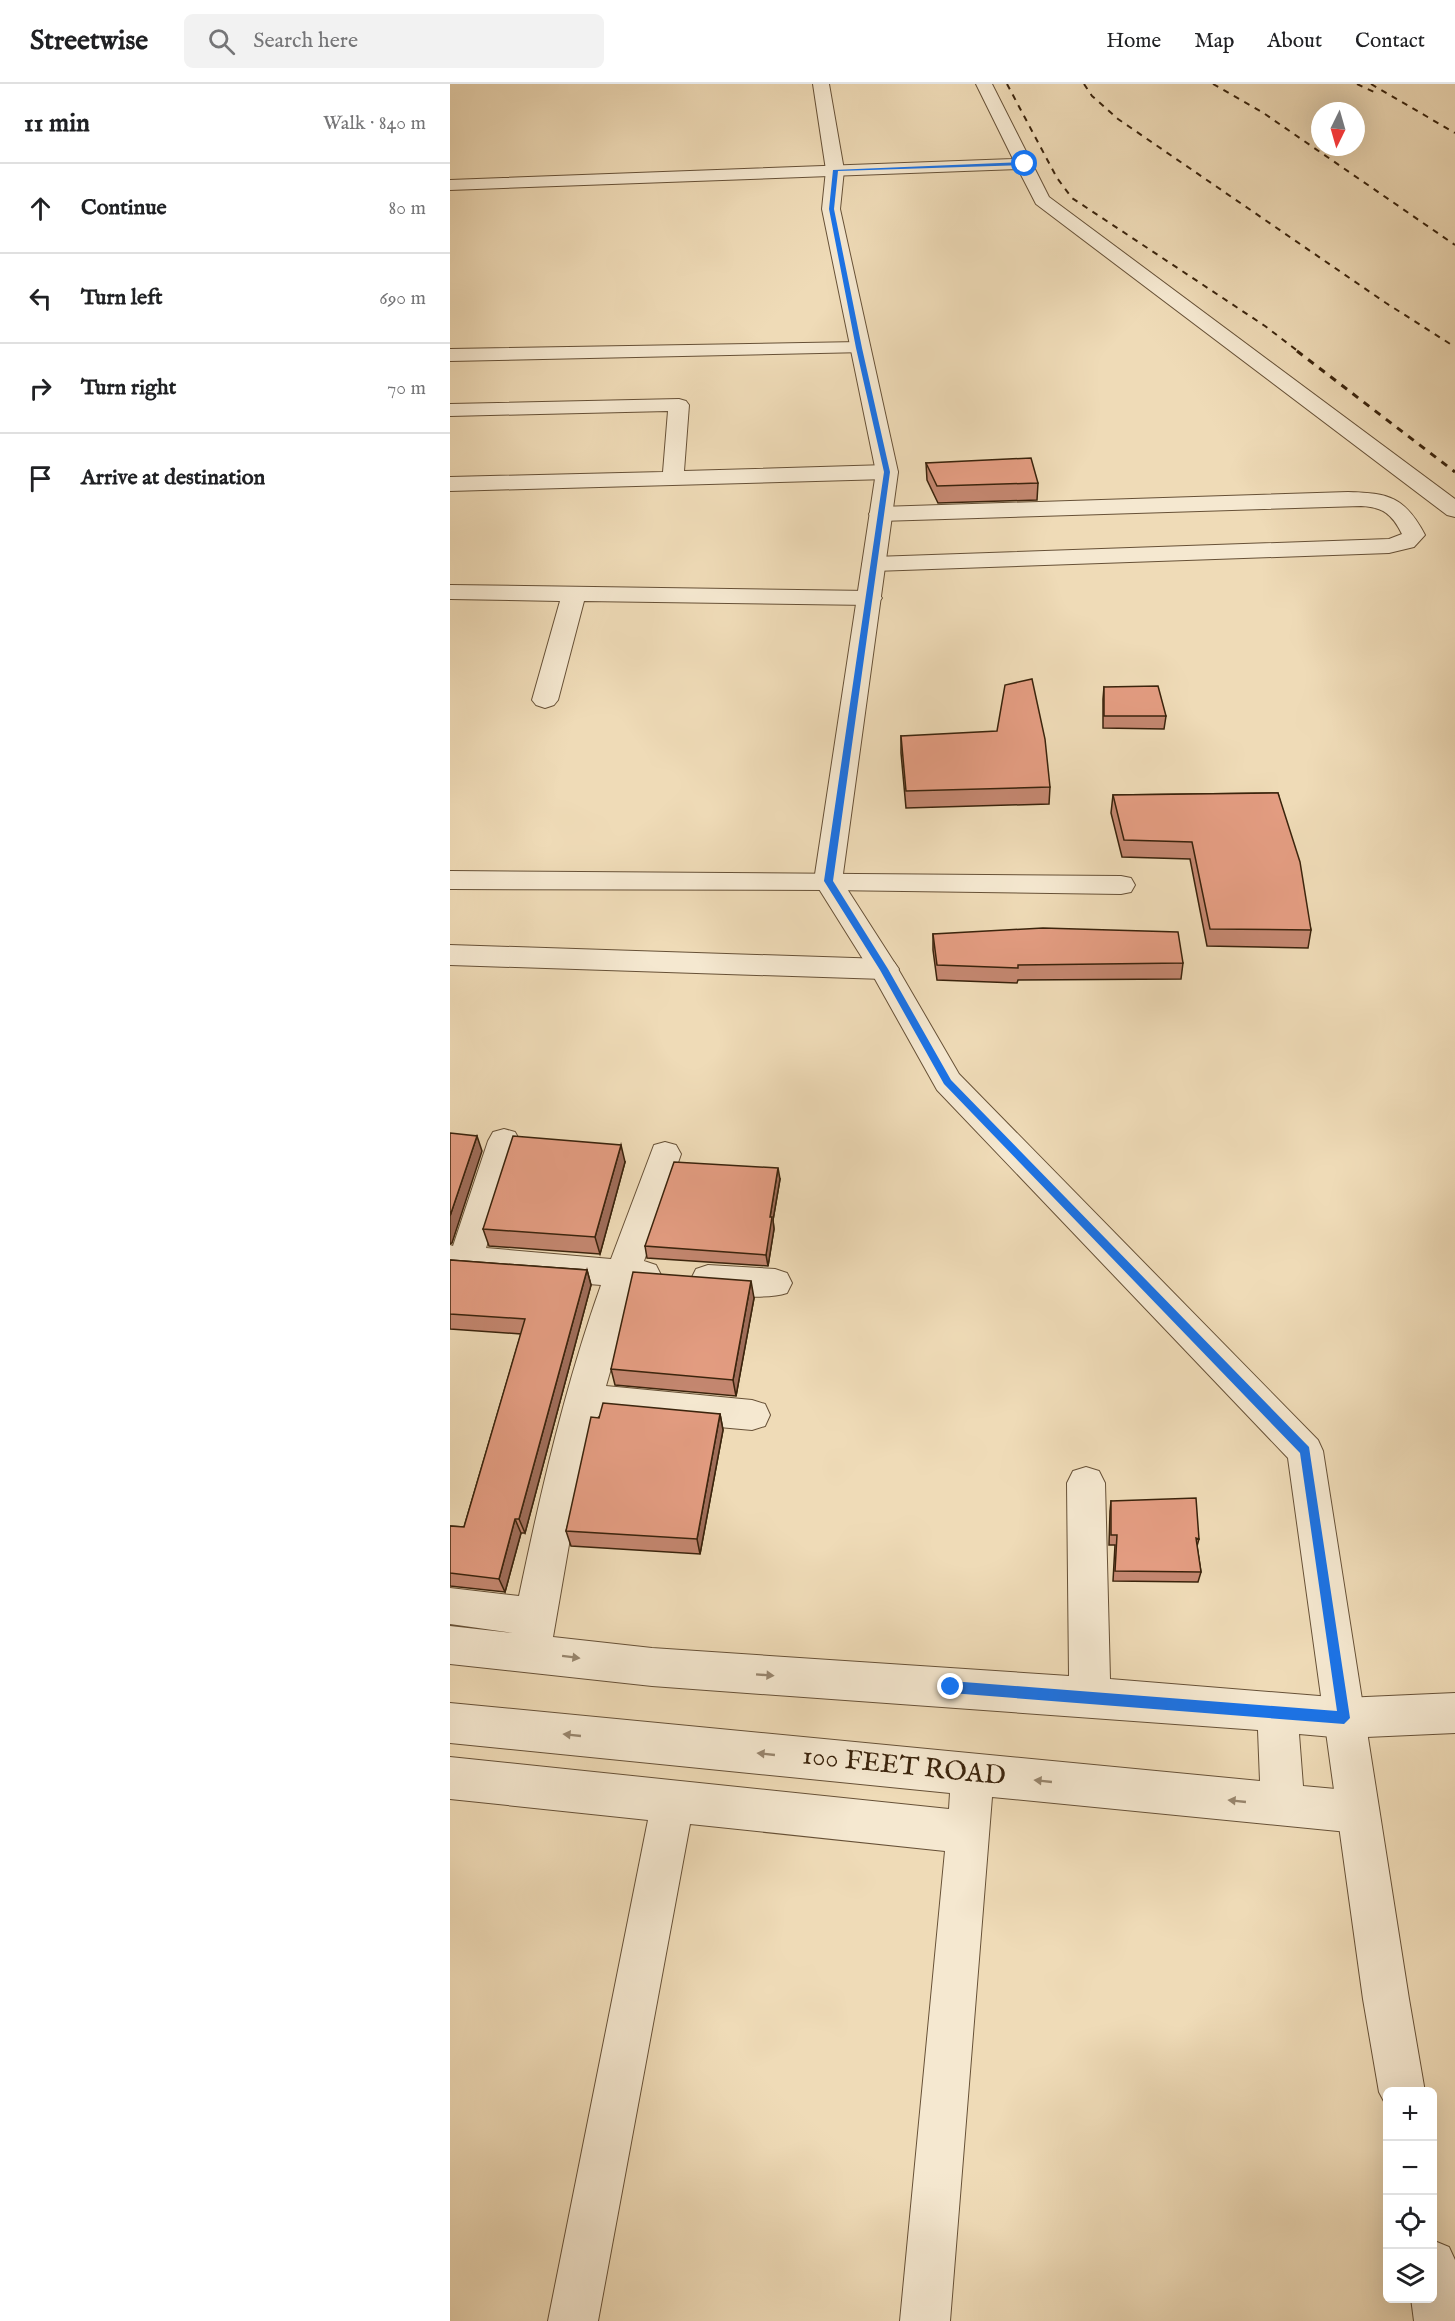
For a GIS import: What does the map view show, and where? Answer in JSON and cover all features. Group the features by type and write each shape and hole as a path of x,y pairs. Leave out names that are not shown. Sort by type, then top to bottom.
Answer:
{"street":[{"path":"821,84 835,170 831,209 887,472 828,881 884,969 948,1082 1305,1451 1401,2087"},
{"path":"984,84 1042,200 1455,510"},
{"path":"450,185 1025,164"},
{"path":"450,355 859,348"},
{"path":"450,410 679,405 673,478"},
{"path":"450,484 887,472"},
{"path":"874,564 1389,546 1406,542 1414,535 1407,520 1395,505 1378,500 1348,499 880,514"},
{"path":"450,592 870,598"},
{"path":"545,700 574,593"},
{"path":"450,880 828,881 1121,885"},
{"path":"450,955 884,969"},
{"path":"504,1141 457,1260 775,1283"},
{"path":"450,1645 512,1653 533,1634 556,1510 584,1399 608,1314 665,1154"},
{"path":"584,1399 752,1415"},
{"path":"1086,1483 1090,1697"},
{"path":"450,1606 533,1634 652,1667 1090,1697 1344,1718 1455,1713"},
{"path":"1277,1712 1283,1806"},
{"name":"100 FEET ROAD","path":"450,1723 1358,1812"},
{"path":"925,2321 973,1774"},
{"path":"450,1778 967,1832"},
{"path":"573,2321 673,1801"},
{"path":"1437,2303 1439,2321"}],"building":[{"path":"1031,458 1038,483 937,486 926,463"},
{"path":"1032,679 1045,739 1050,787 906,791 901,736 997,731 1005,685"},
{"path":"1158,686 1166,716 1104,716 1104,687"},
{"path":"1278,793 1300,862 1311,930 1210,929 1192,842 1124,840 1113,795"},
{"path":"1043,928 1178,932 1183,963 1018,965 1018,968 937,965 933,934"},
{"path":"450,1133 477,1136 450,1216"},
{"path":"513,1136 621,1145 595,1237 483,1229"},
{"path":"674,1162 778,1168 766,1255 645,1246"},
{"path":"450,1260 587,1270 519,1519 515,1519 499,1579 450,1573 450,1526 464,1527 525,1319 450,1314"},
{"path":"633,1272 751,1281 733,1380 611,1369"},
{"path":"603,1403 720,1414 697,1539 566,1531 591,1417 599,1418"},
{"path":"1196,1498 1199,1539 1196,1538 1201,1572 1115,1571 1117,1535 1111,1535 1111,1501"}],"railway":[{"path":"1007,84 1057,178 1072,198 1265,326 1299,352"},
{"path":"1084,84 1092,96 1118,119 1386,303 1455,347"},
{"path":"1213,84 1262,112 1455,245"},
{"path":"1357,84 1376,93"},
{"path":"1371,84 1455,133"},
{"path":"1297,351 1455,472"}],"route":[{"path":"951,1687 1344,1718 1305,1451 948,1082 884,969 828,881 887,472 831,209 835,170 1025,164"}]}
